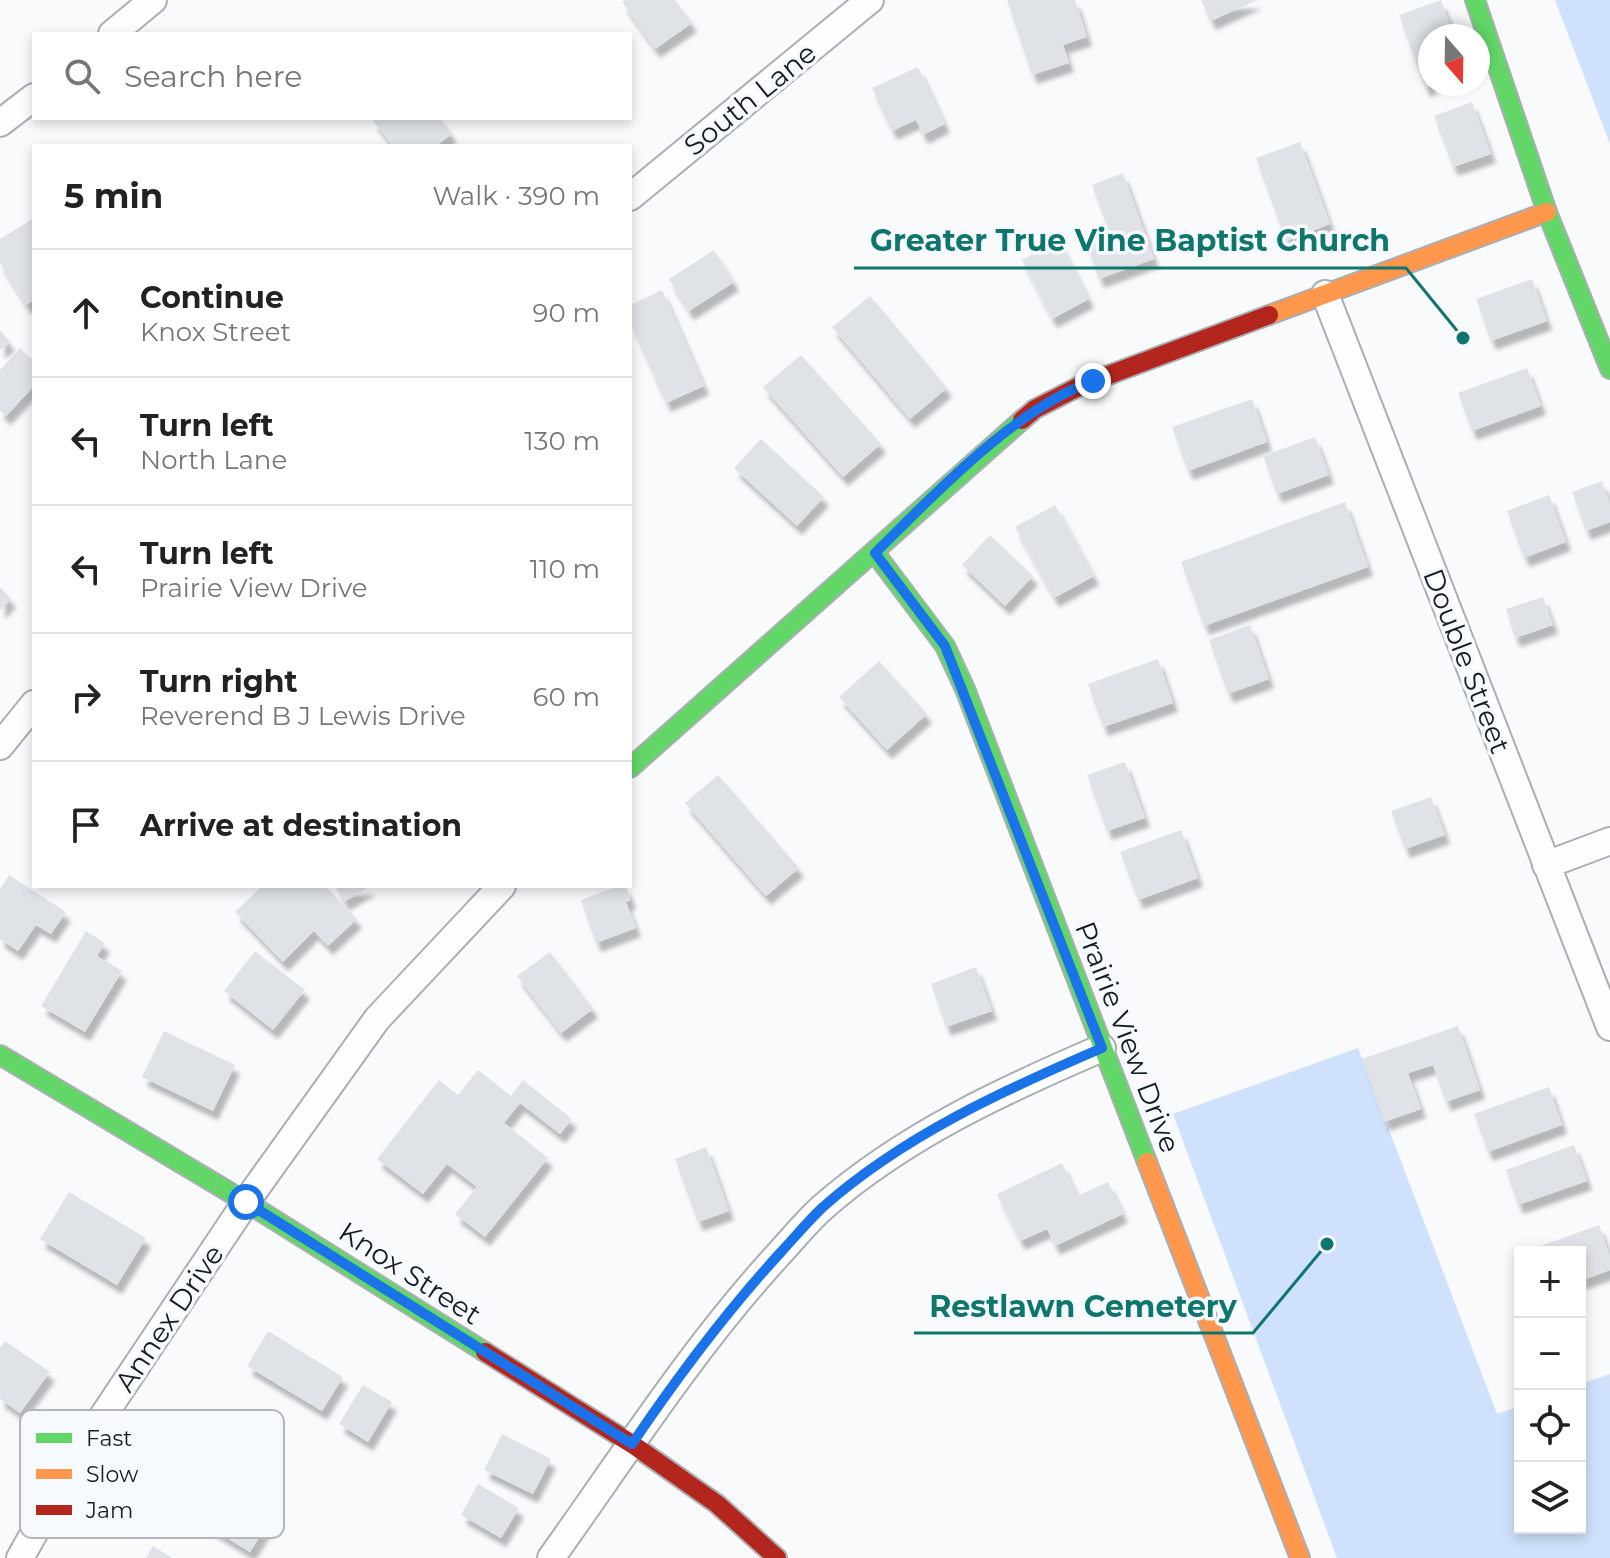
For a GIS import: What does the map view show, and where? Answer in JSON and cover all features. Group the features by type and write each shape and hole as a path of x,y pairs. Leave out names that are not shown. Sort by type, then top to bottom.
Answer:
{"street":[{"path":"114,32 153,0"},
{"name":"South Lane","path":"632,195 870,0"},
{"path":"1475,0 1547,212 1610,369"},
{"path":"0,123 32,99"},
{"path":"632,766 1035,409 1082,385 1547,212"},
{"name":"Double Street","path":"1325,294 1610,1027"},
{"name":"Prairie View Drive","path":"875,553 945,646 1300,1558"},
{"path":"0,746 32,706"},
{"path":"1546,865 1610,841"},
{"name":"Annex Drive","path":"107,1410 246,1202 377,1019 500,888"},
{"path":"551,1558 685,1366 750,1286 822,1207 903,1148 1000,1092 1102,1048"},
{"name":"Knox Street","path":"0,1055 246,1202 632,1444 717,1504 777,1558"},
{"name":"Annex Drive","path":"20,1558 31,1538"}],"shaded area":[{"path":"1555,0 1610,0 1610,144"},
{"path":"1358,1048 1497,1414 1514,1408 1514,1534 1586,1534 1586,1382 1610,1374 1610,1558 1337,1558 1173,1114"}],"building":[{"path":"675,0 692,23 655,49 622,2"},
{"path":"1007,0 1075,0 1087,37 1063,45 1069,63 1032,75"},
{"path":"1201,0 1257,0 1211,21"},
{"path":"1441,0 1450,24 1418,24 1418,68 1399,15"},
{"path":"918,67 945,124 923,135 916,120 892,131 872,88"},
{"path":"1472,102 1491,154 1453,167 1434,116"},
{"path":"442,120 452,134 439,144 391,144 373,121"},
{"path":"1300,142 1330,224 1286,241 1256,158"},
{"path":"1123,173 1154,259 1099,279 1083,234 1107,226 1092,185"},
{"path":"32,219 32,301 26,305 0,263 0,239"},
{"path":"1059,241 1089,299 1052,319 1022,260"},
{"path":"714,250 734,282 689,311 669,279"},
{"path":"1532,279 1547,321 1491,341 1476,299"},
{"path":"662,290 704,386 666,403 632,326 632,304"},
{"path":"870,296 947,388 910,419 832,327"},
{"path":"0,330 10,342 0,350"},
{"path":"20,348 32,359 32,388 6,416 0,411 0,370"},
{"path":"801,355 881,444 843,477 763,387"},
{"path":"1527,368 1541,406 1472,431 1458,393"},
{"path":"1252,399 1267,442 1188,471 1172,427"},
{"path":"1315,437 1329,475 1277,494 1263,456"},
{"path":"761,439 824,497 797,526 734,468"},
{"path":"1602,481 1610,504 1610,522 1586,531 1572,492"},
{"path":"1549,495 1566,542 1524,558 1507,511"},
{"path":"1345,502 1368,567 1204,626 1181,562"},
{"path":"1055,505 1094,576 1054,598 1015,527"},
{"path":"990,535 1033,576 1005,606 962,565"},
{"path":"0,587 11,599 0,610"},
{"path":"1543,597 1553,625 1515,638 1506,609"},
{"path":"1250,625 1269,679 1228,694 1209,640"},
{"path":"1158,659 1173,703 1103,727 1088,684"},
{"path":"879,661 927,714 887,750 839,697"},
{"path":"1125,762 1145,818 1107,831 1087,775"},
{"path":"718,775 799,868 766,896 685,803"},
{"path":"1431,797 1445,835 1405,849 1391,811"},
{"path":"1181,830 1198,878 1138,900 1120,852"},
{"path":"9,875 66,912 51,934 36,925 18,951 0,939 0,889"},
{"path":"260,888 327,888 357,919 328,946 314,931 283,962 235,912"},
{"path":"336,888 368,888 344,902"},
{"path":"614,888 627,888 631,900 626,902 636,928 596,943 581,900"},
{"path":"86,931 105,943 97,956 122,971 85,1032 41,1006"},
{"path":"255,951 305,990 273,1030 224,991"},
{"path":"550,952 593,1009 561,1033 517,976"},
{"path":"976,967 992,1011 946,1027 931,984"},
{"path":"1458,1026 1480,1090 1446,1102 1433,1065 1408,1073 1421,1109 1384,1122 1362,1059"},
{"path":"164,1031 235,1065 213,1111 142,1077"},
{"path":"478,1070 511,1096 523,1080 572,1119 560,1134 520,1103 504,1123 548,1158 485,1237 455,1214 477,1187 447,1164 423,1194 377,1159 439,1080 458,1095"},
{"path":"1549,1087 1562,1125 1488,1152 1474,1114"},
{"path":"1574,1145 1587,1181 1518,1205 1506,1170"},
{"path":"706,1147 729,1211 698,1222 675,1159"},
{"path":"1062,1163 1077,1196 1108,1182 1123,1214 1055,1246 1047,1229 1020,1241 997,1194"},
{"path":"69,1192 146,1238 117,1285 40,1239"},
{"path":"1599,1225 1610,1256 1610,1270 1586,1279 1586,1246 1541,1246"},
{"path":"268,1331 343,1377 322,1411 247,1366"},
{"path":"5,1341 50,1372 20,1413 0,1399 0,1348"},
{"path":"363,1385 392,1402 368,1442 339,1424"},
{"path":"502,1434 551,1459 533,1494 484,1470"},
{"path":"478,1484 519,1508 501,1538 461,1515"},
{"path":"227,1538 259,1538 250,1552"},
{"path":"153,1546 172,1558 146,1558"}],"traffic: fast":[{"path":"1475,0 1547,212 1610,369"},
{"path":"632,766 1022,420"},
{"path":"875,553 945,646 965,689 1147,1162"},
{"path":"0,1055 246,1202 485,1352"}],"traffic: slow":[{"path":"1269,315 1547,212"},
{"path":"1147,1162 1300,1558"}],"traffic: jam":[{"path":"1022,420 1035,409 1082,385 1269,315"},
{"path":"485,1352 632,1444 717,1504 777,1558"}],"place":[{"name":"Greater True Vine Baptist Church","path":"1463,338"},
{"name":"Restlawn Cemetery","path":"1327,1244"}],"route":[{"path":"246,1202 632,1444 685,1366 750,1286 822,1207 903,1148 1000,1092 1102,1048 965,689 945,646 875,553 931,498 1035,409 1093,381"}]}
